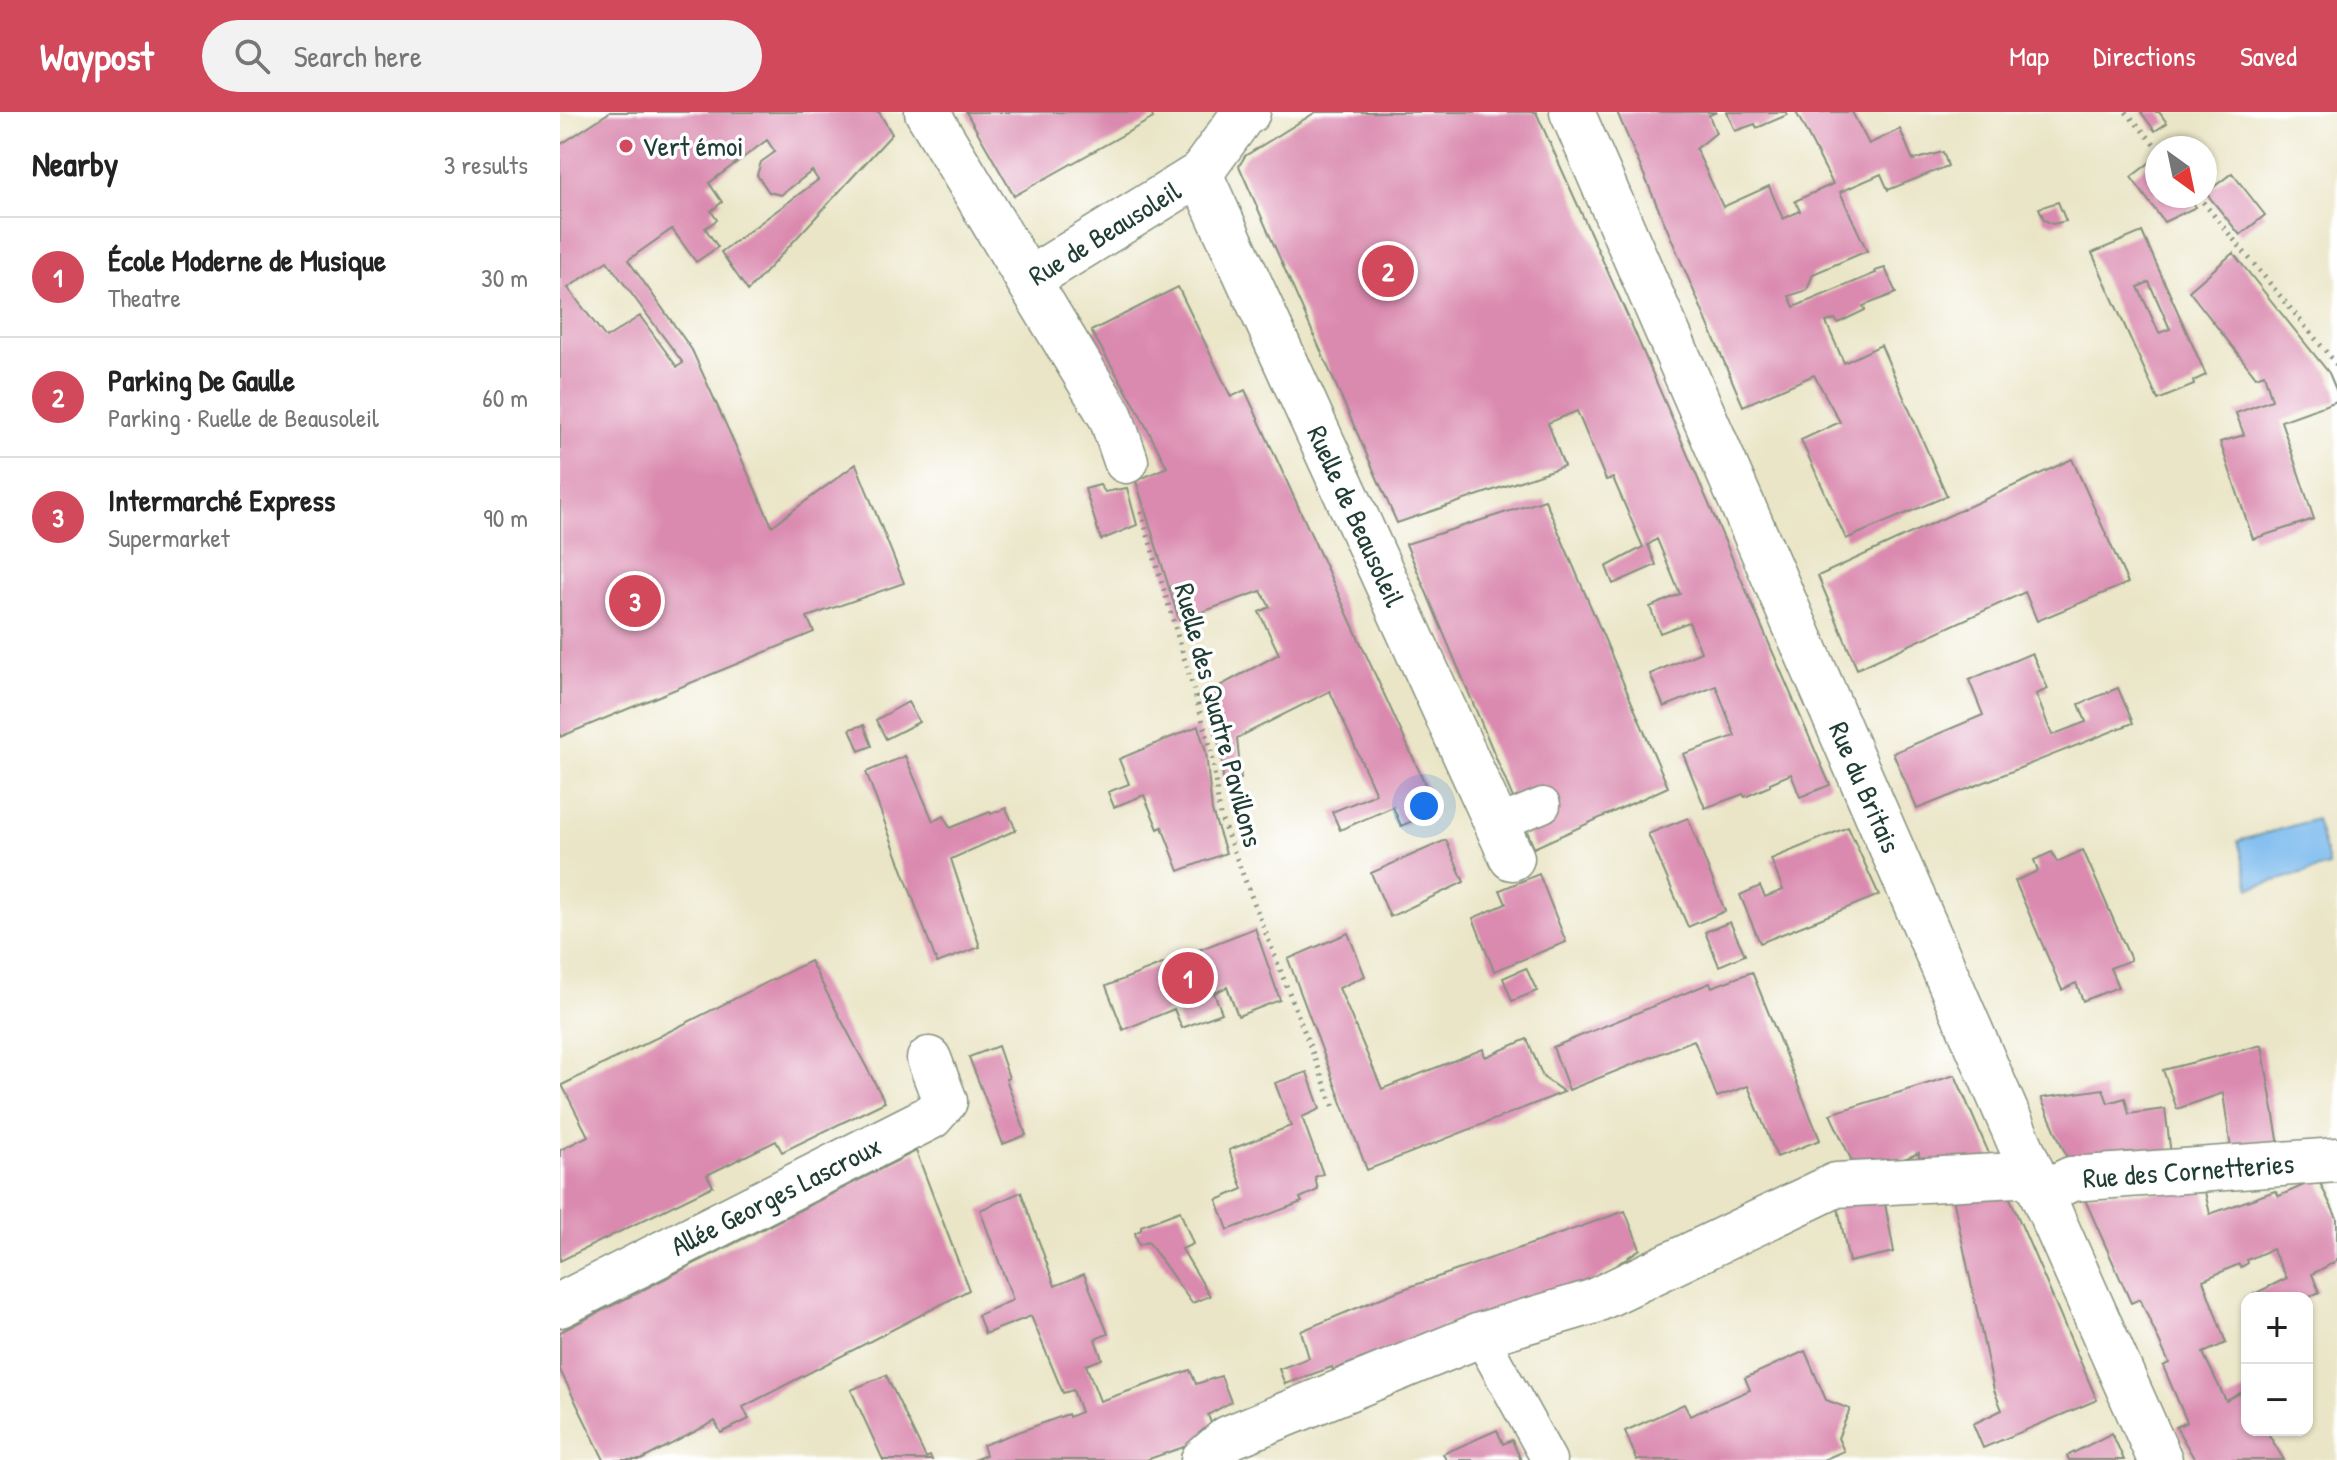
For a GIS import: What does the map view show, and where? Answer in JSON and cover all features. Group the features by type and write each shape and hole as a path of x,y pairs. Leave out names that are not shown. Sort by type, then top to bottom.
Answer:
{"street":[{"name":"Rue de Beausoleil","path":"927,112 1028,280 1200,174 1248,112"},
{"name":"Rue du Britais","path":"1572,112 2160,1460"},
{"name":"Ruelle de Beausoleil","path":"1200,174 1504,841"},
{"path":"1028,280 1111,417 1126,461"},
{"name":"Allée Georges Lascroux","path":"560,1305 870,1161 931,1117 945,1101 929,1059"},
{"name":"Rue des Cornetteries","path":"1203,1460 1228,1438 1480,1335 1592,1302 1836,1185 2038,1183 2335,1165"}],"lane":[{"path":"1504,841 1543,805"},
{"path":"1480,1335 1549,1460"}],"path":[{"path":"2126,112 2147,136"},
{"path":"2208,208 2337,365"},
{"name":"Ruelle des Quatre Pavillons","path":"1126,461 1211,749 1220,816 1335,1110"}],"water":[{"path":"2316,819 2329,866 2250,888 2238,841"}],"building":[{"path":"610,112 879,112 892,134 748,291 721,252 818,180 812,171 781,195 769,192 757,175 761,162 775,152 767,140 709,183 722,202 711,211 717,220 705,228 718,247 696,262 672,229 628,260 692,350 772,526 856,464 904,583 807,617 814,632 560,737 560,145","holes":["607,261 683,363 677,367 640,316 606,338 568,288"]},
{"path":"966,112 1151,112 1153,118 1014,196"},
{"path":"1316,112 1536,112 1633,328 1830,785 1800,797 1791,774 1745,797 1743,794 1705,808 1683,754 1735,736 1716,686 1664,707 1650,674 1701,652 1689,622 1660,633 1650,607 1680,594 1657,539 1648,545 1656,565 1613,584 1606,567 1643,547 1613,478 1606,480 1577,411 1548,423 1564,466 1397,523 1239,166 1245,156"},
{"path":"1617,112 1717,112 1709,115 1716,133 1696,149 1723,207 1769,186 1783,219 1800,211 1795,201 1833,184 1796,112 1852,112 1869,144 1900,129 1913,160 1943,152 1948,166 1888,190 1881,174 1840,192 1867,251 1813,274 1807,290 1789,296 1794,307 1885,268 1896,293 1863,306 1865,310 1838,323 1835,319 1826,322 1844,363 1881,345 1947,496 1846,539 1801,440 1840,422 1814,375 1743,406"},
{"path":"1727,112 1786,112 1787,115 1757,128 1755,124 1735,131"},
{"path":"2141,112 2159,112 2167,123 2155,131"},
{"path":"2145,166 2145,196 2131,177"},
{"path":"2232,173 2265,215 2240,235 2217,207 2217,185"},
{"path":"2058,202 2066,221 2053,224 2044,220 2039,208"},
{"path":"2154,208 2194,208 2164,222"},
{"path":"2142,232 2206,375 2193,381 2194,385 2158,400 2092,253","holes":["2149,282 2170,329 2159,333 2138,287"]},
{"path":"2233,253 2329,373 2337,392 2337,401 2281,421 2314,519 2253,539 2220,442 2244,435 2236,413 2272,400 2264,374 2256,377 2189,291"},
{"path":"1178,287 1231,397 1245,390 1437,810 1401,826 1393,807 1340,830 1332,812 1376,794 1330,691 1237,738 1241,779 1223,782 1222,754 1203,695 1279,654 1259,612 1270,607 1261,591 1179,620 1136,481 1167,467 1091,331"},
{"path":"2072,459 2128,583 2037,621 2025,592 1857,669 1818,576"},
{"path":"1100,485 1105,492 1127,488 1137,525 1101,540 1085,489"},
{"path":"1545,500 1668,787 1534,848 1406,544"},
{"path":"2032,653 2048,689 2036,694 2052,735 2086,722 2079,704 2118,688 2133,723 1917,809 1893,753 1983,715 1969,680"},
{"path":"908,702 919,722 886,739 876,720"},
{"path":"864,725 872,746 859,751 850,729"},
{"path":"1198,726 1206,752 1212,811 1226,853 1179,871 1162,827 1158,829 1144,795 1114,807 1108,792 1129,784 1119,759"},
{"path":"905,756 933,821 944,816 950,828 1006,808 1016,830 951,859 980,947 937,963 866,772"},
{"path":"1688,818 1725,911 1688,927 1648,834"},
{"path":"1848,827 1879,895 1760,943 1740,895 1760,886 1765,897 1783,890 1771,859"},
{"path":"1446,840 1464,882 1390,917 1371,873"},
{"path":"2083,850 2131,960 2110,968 2118,987 2083,1001 2076,983 2062,990 2015,881 2038,871 2034,860 2052,852 2057,862"},
{"path":"1539,874 1566,942 1494,971 1473,918 1506,904 1500,890"},
{"path":"1730,922 1745,955 1719,966 1705,932"},
{"path":"1255,928 1280,1000 1238,1016 1227,987 1214,993 1222,1013 1182,1028 1174,1009 1123,1030 1106,986"},
{"path":"1348,933 1365,976 1339,988 1382,1089 1483,1049 1485,1057 1527,1039 1543,1077 1564,1092 1367,1170 1288,959"},
{"path":"810,961 885,1102 782,1152 776,1141 707,1175 713,1186 560,1261 560,1150 588,1136 562,1085"},
{"path":"1526,968 1537,991 1512,1001 1503,978"},
{"path":"1752,972 1820,1140 1777,1157 1748,1086 1717,1097 1694,1040 1569,1090 1553,1047 1710,983 1712,987"},
{"path":"2262,1045 2279,1145 2231,1149 2223,1093 2177,1109 2163,1070"},
{"path":"998,1046 1026,1135 1003,1144 969,1057"},
{"path":"1307,1072 1320,1109 1302,1117 1323,1174 1315,1177 1318,1190 1300,1198 1302,1202 1228,1230 1217,1200 1243,1189 1229,1150 1291,1126 1275,1083"},
{"path":"1955,1075 1997,1172 1920,1172 1919,1153 1864,1175 1857,1172 1830,1114"},
{"path":"2103,1089 2108,1103 2125,1098 2129,1114 2165,1109 2171,1154 2129,1152 2069,1162 2041,1098"},
{"path":"916,1151 969,1290 743,1407 749,1419 721,1433 715,1421 641,1460 604,1460 560,1370 560,1332"},
{"path":"2318,1179 2337,1218 2337,1261 2312,1274 2319,1292 2313,1295 2313,1292 2258,1292 2287,1278 2272,1249 2247,1260 2248,1263 2241,1267 2239,1264 2203,1280 2226,1343 2203,1353 2226,1401 2241,1392 2241,1436 2270,1436 2284,1460 2195,1460 2176,1427 2187,1422 2163,1366 2169,1363 2140,1299 2131,1303 2082,1193 2205,1192 2210,1214 2275,1191 2279,1196"},
{"path":"1021,1192 1055,1286 1084,1274 1108,1334 1095,1339 1102,1359 1086,1365 1100,1401 1190,1370 1196,1384 1221,1376 1231,1402 1208,1415 1216,1436 1146,1460 974,1460 986,1455 983,1445 1081,1412 1073,1390 1063,1393 1031,1316 985,1334 978,1315 1013,1300 980,1210"},
{"path":"2008,1194 2097,1400 1983,1448 1973,1424 2002,1410 1994,1390 1953,1198"},
{"path":"1836,1198 1884,1198 1894,1252 1849,1262"},
{"path":"1180,1211 1193,1244 1182,1249 1210,1296 1192,1303 1148,1242 1139,1245 1135,1233 1141,1230 1141,1226"},
{"path":"1625,1211 1640,1249 1587,1285 1458,1322 1333,1370 1332,1367 1285,1384 1279,1369 1309,1358 1301,1331 1398,1291"},
{"path":"1805,1351 1826,1400 1850,1409 1838,1438 1844,1451 1823,1460 1637,1460 1625,1431 1684,1404 1690,1416 1750,1390 1745,1378"},
{"path":"886,1375 926,1458 930,1456 932,1460 883,1460 851,1390"},
{"path":"1497,1430 1503,1444 1512,1440 1521,1460 1446,1460 1443,1454"},
{"path":"2112,1433 2124,1460 2069,1460 2067,1456"}],"place":[{"name":"Vert émoi","path":"626,146"},
{"name":"Parking De Gaulle","path":"1388,271"},
{"name":"Intermarché Express","path":"635,601"},
{"name":"École Moderne de Musique","path":"1188,978"}]}
